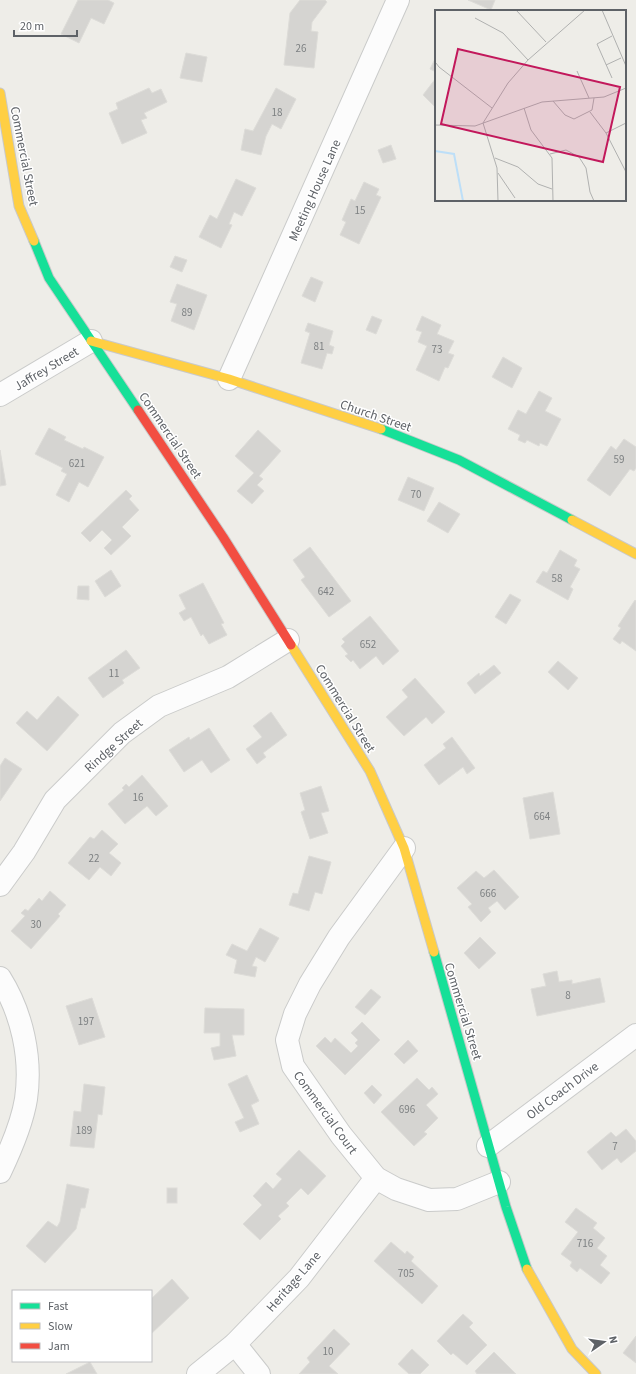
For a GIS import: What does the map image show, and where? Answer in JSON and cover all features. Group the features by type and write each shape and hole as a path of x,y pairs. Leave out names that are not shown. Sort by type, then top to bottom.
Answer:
{"main road":[{"name":"Commercial Street","path":"0,93 19,206 49,278 218,531 370,771 404,848 488,1146 526,1266 572,1349 596,1374"},
{"name":"Church Street","path":"91,341 230,379 383,430 459,460 636,554"}],"street":[{"name":"Meeting House Lane","path":"230,379 398,0"},
{"name":"Jaffrey Street","path":"0,395 91,341"},
{"name":"Rindge Street","path":"0,885 24,852 55,800 122,733 159,706 228,677 288,640"},
{"name":"Commercial Court","path":"404,848 339,938 310,984 295,1014 287,1040 293,1066 341,1135 376,1178 396,1189 429,1200 457,1199 499,1182"},
{"path":"0,978 14,1004 22,1029 26,1052 27,1076 26,1100 18,1127 0,1172"},
{"name":"Old Coach Drive","path":"488,1146 636,1035"},
{"name":"Heritage Lane","path":"198,1374 234,1344 299,1278 376,1178"},
{"path":"234,1344 260,1374"}],"building":[{"path":"78,0 108,0 114,3 104,24 91,18 79,43 61,34"},
{"path":"300,0 325,0 327,2 312,22 311,31 318,32 314,68 284,65 290,13"},
{"path":"468,0 495,0 491,10"},
{"path":"186,53 207,57 202,82 180,78"},
{"path":"435,59 435,72 430,69"},
{"path":"435,79 435,107 423,95"},
{"path":"149,88 152,93 161,89 167,102 144,113 147,118 141,120 147,133 122,144 109,113 118,109 116,103"},
{"path":"276,88 296,99 281,129 272,124 266,136 261,155 241,150 245,129 253,131"},
{"path":"391,145 396,159 383,163 378,150"},
{"path":"236,179 256,188 242,216 234,212 229,224 232,225 221,248 199,237 210,215 217,219"},
{"path":"364,182 379,189 376,195 381,197 359,244 340,235 346,222 342,220 351,199 355,201"},
{"path":"175,256 187,260 182,272 170,267"},
{"path":"311,277 323,282 315,302 302,296"},
{"path":"177,284 207,295 194,330 171,321 177,304 170,302"},
{"path":"372,316 382,320 376,334 366,330"},
{"path":"422,316 441,325 437,334 454,341 448,353 454,355 448,368 445,367 439,381 416,370 427,346 418,342 422,332 416,330"},
{"path":"308,323 333,331 329,345 334,347 332,354 327,353 322,369 301,363 310,333 305,331"},
{"path":"503,357 522,368 512,388 492,377"},
{"path":"539,391 552,398 545,411 561,419 547,446 540,443 539,446 527,440 525,443 518,440 520,435 508,429 518,410 526,414"},
{"path":"49,428 66,437 64,440 83,449 84,447 104,457 88,487 79,482 69,502 56,495 67,474 61,471 63,468 35,454"},
{"path":"258,430 281,451 259,476 263,479 257,485 264,491 252,504 237,491 254,473 235,456"},
{"path":"624,439 636,447 636,468 634,471 630,469 610,496 587,480 611,446 616,450"},
{"path":"0,450 6,485 0,486"},
{"path":"408,477 434,488 424,511 398,500"},
{"path":"126,490 132,496 129,499 139,510 122,527 131,536 111,555 104,548 112,540 102,530 90,542 81,533"},
{"path":"439,502 460,514 448,533 427,521"},
{"path":"310,547 351,601 329,617 301,580 305,577 293,560"},
{"path":"560,550 577,560 574,566 580,569 570,587 573,589 568,600 536,582 543,571 547,573"},
{"path":"111,570 121,586 105,597 95,581"},
{"path":"203,583 224,623 221,624 227,635 209,644 203,634 201,636 191,617 184,621 179,613 186,609 179,595"},
{"path":"78,586 89,586 89,600 77,599"},
{"path":"510,594 521,600 506,624 495,617"},
{"path":"635,600 636,651 622,641 620,644 613,639 621,628 618,626"},
{"path":"370,616 399,651 383,665 376,656 360,669 353,660 351,662 345,656 348,654 341,646 345,642 342,639"},
{"path":"126,650 140,668 122,680 124,683 103,698 88,678"},
{"path":"558,661 578,678 568,690 548,672"},
{"path":"494,665 501,673 475,694 467,683 479,673 480,676"},
{"path":"415,678 445,712 432,724 426,717 404,736 386,717 408,697 402,690"},
{"path":"58,696 79,715 47,751 16,723 27,711 37,720"},
{"path":"271,712 287,735 263,753 266,757 257,764 246,749 262,737 253,726"},
{"path":"209,728 230,760 211,773 202,760 184,772 169,750 189,737 190,740"},
{"path":"452,737 475,768 467,774 463,767 439,785 424,765 446,748 443,744"},
{"path":"5,758 22,769 0,801 0,766"},
{"path":"142,775 168,806 156,816 147,806 125,824 108,804 124,790 122,788 126,784 129,787"},
{"path":"321,786 329,811 321,813 328,833 310,839 301,812 305,810 300,793"},
{"path":"553,792 560,834 530,839 523,798"},
{"path":"102,830 118,844 109,853 121,863 111,876 100,867 89,880 68,863 90,837 94,839"},
{"path":"309,856 331,862 322,894 315,892 309,911 289,905 293,893 298,894"},
{"path":"494,870 519,897 505,910 497,901 488,908 491,912 481,922 468,907 472,904 457,888 476,871 484,878"},
{"path":"50,891 66,905 58,914 60,916 31,949 11,931 25,916 21,913 25,909 28,911 39,898 42,901"},
{"path":"260,928 279,938 265,962 256,957 252,966 257,967 255,977 234,973 237,960 226,955 232,944 247,951"},
{"path":"480,937 496,953 479,969 464,953"},
{"path":"557,971 559,982 572,980 572,984 600,978 605,1002 537,1016 531,989 546,986 543,974"},
{"path":"371,989 381,997 365,1015 355,1007"},
{"path":"92,998 105,1037 79,1045 66,1006"},
{"path":"205,1008 244,1009 244,1035 232,1035 236,1056 214,1060 211,1048 220,1046 220,1033 204,1033"},
{"path":"362,1022 380,1040 345,1075 316,1046 325,1037 331,1043 335,1038 351,1053 358,1046 355,1043 358,1040 351,1033"},
{"path":"408,1040 418,1051 404,1064 394,1054"},
{"path":"247,1075 259,1101 251,1105 259,1124 240,1132 235,1122 244,1118 228,1084"},
{"path":"417,1078 429,1090 432,1087 438,1094 426,1105 438,1118 424,1132 427,1134 414,1146 381,1112"},
{"path":"84,1084 105,1087 102,1115 98,1114 94,1148 70,1146 74,1111 81,1112"},
{"path":"372,1085 382,1095 374,1104 364,1093"},
{"path":"626,1129 636,1141 636,1151 621,1163 617,1158 602,1170 587,1152 611,1132 616,1137"},
{"path":"299,1150 326,1176 308,1195 301,1188 286,1203 289,1206 278,1216 281,1219 260,1240 243,1224 262,1205 253,1196 266,1182 273,1189 282,1179 276,1174"},
{"path":"67,1184 89,1189 85,1208 81,1208 76,1229 45,1263 26,1246 48,1221 57,1227 60,1222"},
{"path":"167,1188 177,1188 177,1203 167,1203"},
{"path":"576,1208 597,1223 593,1228 605,1238 597,1248 607,1256 600,1265 610,1273 601,1284 580,1268 577,1272 570,1266 572,1262 561,1254 578,1232 565,1222"},
{"path":"391,1242 405,1254 407,1251 414,1257 411,1261 438,1286 422,1304 374,1261"},
{"path":"172,1279 189,1298 152,1333 152,1298"},
{"path":"463,1314 473,1323 469,1327 487,1345 467,1365 453,1353 451,1355 437,1341"},
{"path":"334,1329 350,1344 329,1366 338,1374 299,1374 310,1362 307,1358"},
{"path":"636,1336 636,1363 623,1353"},
{"path":"412,1349 429,1365 420,1374 409,1374 398,1364"},
{"path":"494,1352 516,1374 477,1374 475,1371"},
{"path":"90,1362 97,1374 66,1374"}],"traffic: fast":[{"path":"34,241 49,278 138,410"},
{"path":"381,429 459,460 572,520"},
{"path":"434,952 506,1207 527,1269"}],"traffic: slow":[{"path":"0,93 19,206 34,241"},
{"path":"91,341 229,379 381,429"},
{"path":"572,520 636,554"},
{"path":"291,645 370,771 404,848 434,952"},
{"path":"527,1269 572,1349 596,1374"}],"traffic: jam":[{"path":"138,410 223,537 291,645"}]}
